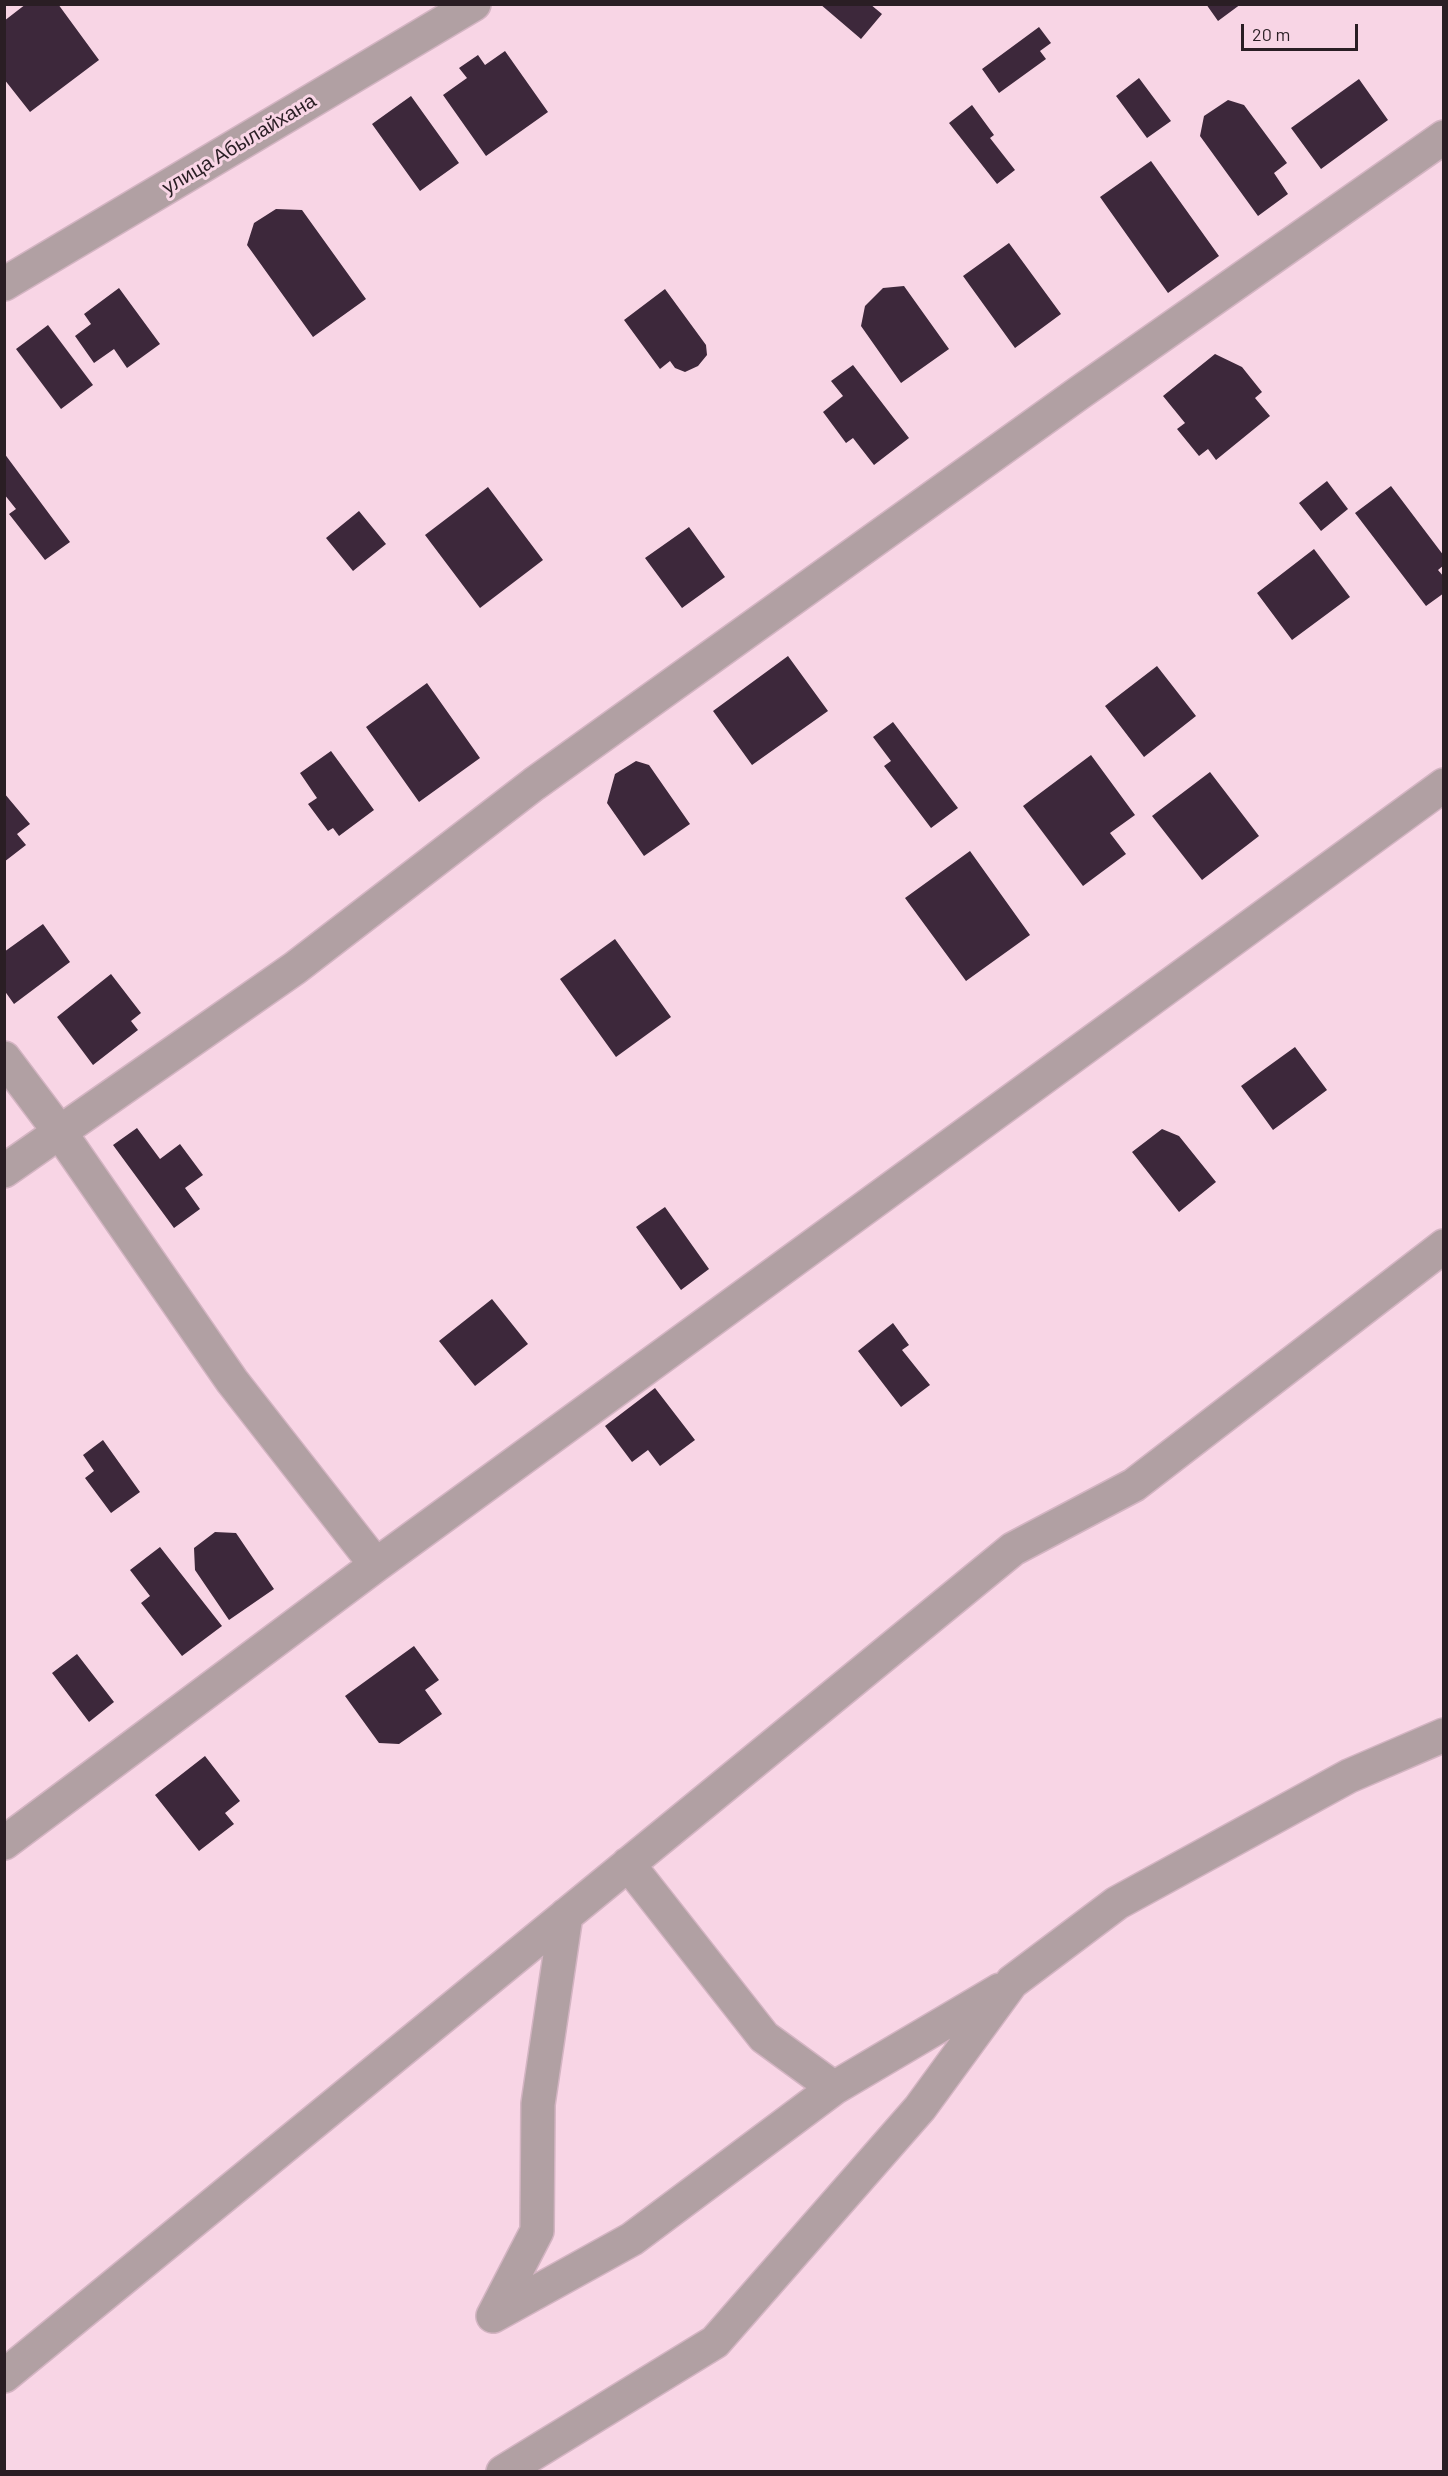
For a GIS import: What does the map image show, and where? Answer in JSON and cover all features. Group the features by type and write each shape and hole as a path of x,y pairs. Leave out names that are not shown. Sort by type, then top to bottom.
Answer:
{"street":[{"name":"улица Абылайхана","path":"4,284 474,4"},
{"path":"4,1171 295,968 583,749 1079,393 1443,137"},
{"path":"4,1843 376,1565 1443,785"},
{"path":"4,1059 59,1131 232,1381 376,1565"},
{"path":"4,2376 1013,1549 1134,1485 1443,1246"},
{"path":"566,1915 538,2104 537,2231 493,2316 632,2240 834,2088 1012,1982 1117,1904 1348,1776 1443,1735"},
{"path":"628,1864 764,2037 834,2088"},
{"path":"503,2472 715,2342 920,2108 1012,1982"}],"building":[{"path":"26,4 58,4 99,60 30,112 4,79 4,21"},
{"path":"820,4 870,4 882,14 861,39"},
{"path":"1206,4 1241,4 1218,21"},
{"path":"1039,27 1051,43 1040,51 1046,59 999,93 982,69"},
{"path":"505,51 548,112 486,156 443,95 467,78 459,68 478,55 485,65"},
{"path":"1139,78 1171,121 1147,138 1116,96"},
{"path":"1359,79 1388,120 1321,169 1291,128"},
{"path":"411,96 459,163 420,191 372,124"},
{"path":"1228,100 1244,105 1287,163 1274,173 1288,194 1258,216 1200,136 1204,116"},
{"path":"972,105 994,135 990,138 1015,170 997,184 949,123"},
{"path":"1151,161 1219,256 1168,293 1100,197"},
{"path":"276,209 302,210 366,299 313,337 247,245 254,223"},
{"path":"1009,243 1061,314 1015,348 963,276"},
{"path":"904,286 949,349 901,383 861,326 865,306 883,288"},
{"path":"119,288 160,344 127,368 114,349 94,363 75,336 91,324 84,314"},
{"path":"665,289 706,345 707,355 698,366 685,372 675,368 670,361 660,369 624,320"},
{"path":"48,325 93,385 61,409 16,349"},
{"path":"1215,354 1242,367 1262,392 1255,398 1270,416 1216,460 1208,449 1199,456 1177,429 1185,423 1163,396"},
{"path":"853,365 909,438 874,465 853,438 846,443 823,412 843,396 831,381"},
{"path":"4,453 70,542 45,560 9,514 16,509 4,494"},
{"path":"1327,481 1348,509 1321,531 1299,503"},
{"path":"1391,486 1444,556 1444,565 1438,570 1444,577 1444,593 1426,606 1355,513"},
{"path":"488,487 543,560 480,608 425,535"},
{"path":"359,511 386,544 353,571 326,538"},
{"path":"689,527 725,577 682,608 645,558"},
{"path":"1314,549 1350,597 1292,640 1257,593"},
{"path":"788,656 828,711 752,765 713,711"},
{"path":"1157,666 1196,716 1144,757 1105,706"},
{"path":"427,683 480,758 419,802 366,727"},
{"path":"893,722 958,808 931,828 884,766 891,761 873,737"},
{"path":"331,751 374,810 339,836 333,828 328,831 308,804 317,798 300,773"},
{"path":"1091,755 1135,815 1110,833 1126,854 1083,886 1023,806"},
{"path":"636,761 649,765 690,824 644,856 607,803 615,774"},
{"path":"1210,772 1259,836 1202,880 1152,816"},
{"path":"4,793 30,824 17,834 26,845 4,862"},
{"path":"970,851 1030,935 966,981 905,898"},
{"path":"43,924 70,962 14,1004 4,990 4,952"},
{"path":"615,939 671,1017 616,1057 560,979"},
{"path":"111,974 141,1013 131,1021 138,1030 93,1065 57,1017"},
{"path":"1295,1047 1327,1090 1273,1130 1241,1086"},
{"path":"137,1128 160,1159 180,1144 203,1175 185,1188 200,1209 174,1228 113,1145"},
{"path":"1162,1129 1179,1136 1216,1182 1179,1212 1132,1152"},
{"path":"665,1207 709,1269 681,1290 636,1227"},
{"path":"492,1299 528,1344 475,1386 439,1341"},
{"path":"893,1323 909,1345 902,1350 930,1385 901,1407 858,1351"},
{"path":"655,1388 695,1440 660,1466 648,1450 632,1462 605,1426"},
{"path":"103,1440 140,1492 111,1513 85,1478 94,1471 83,1455"},
{"path":"215,1532 236,1533 274,1589 229,1620 195,1570 194,1548"},
{"path":"160,1547 222,1626 182,1656 141,1603 150,1596 130,1570"},
{"path":"414,1646 439,1680 425,1690 442,1714 399,1744 379,1743 345,1696"},
{"path":"77,1654 114,1702 89,1722 52,1673"},
{"path":"205,1756 240,1801 225,1813 234,1824 199,1851 155,1795"}]}
